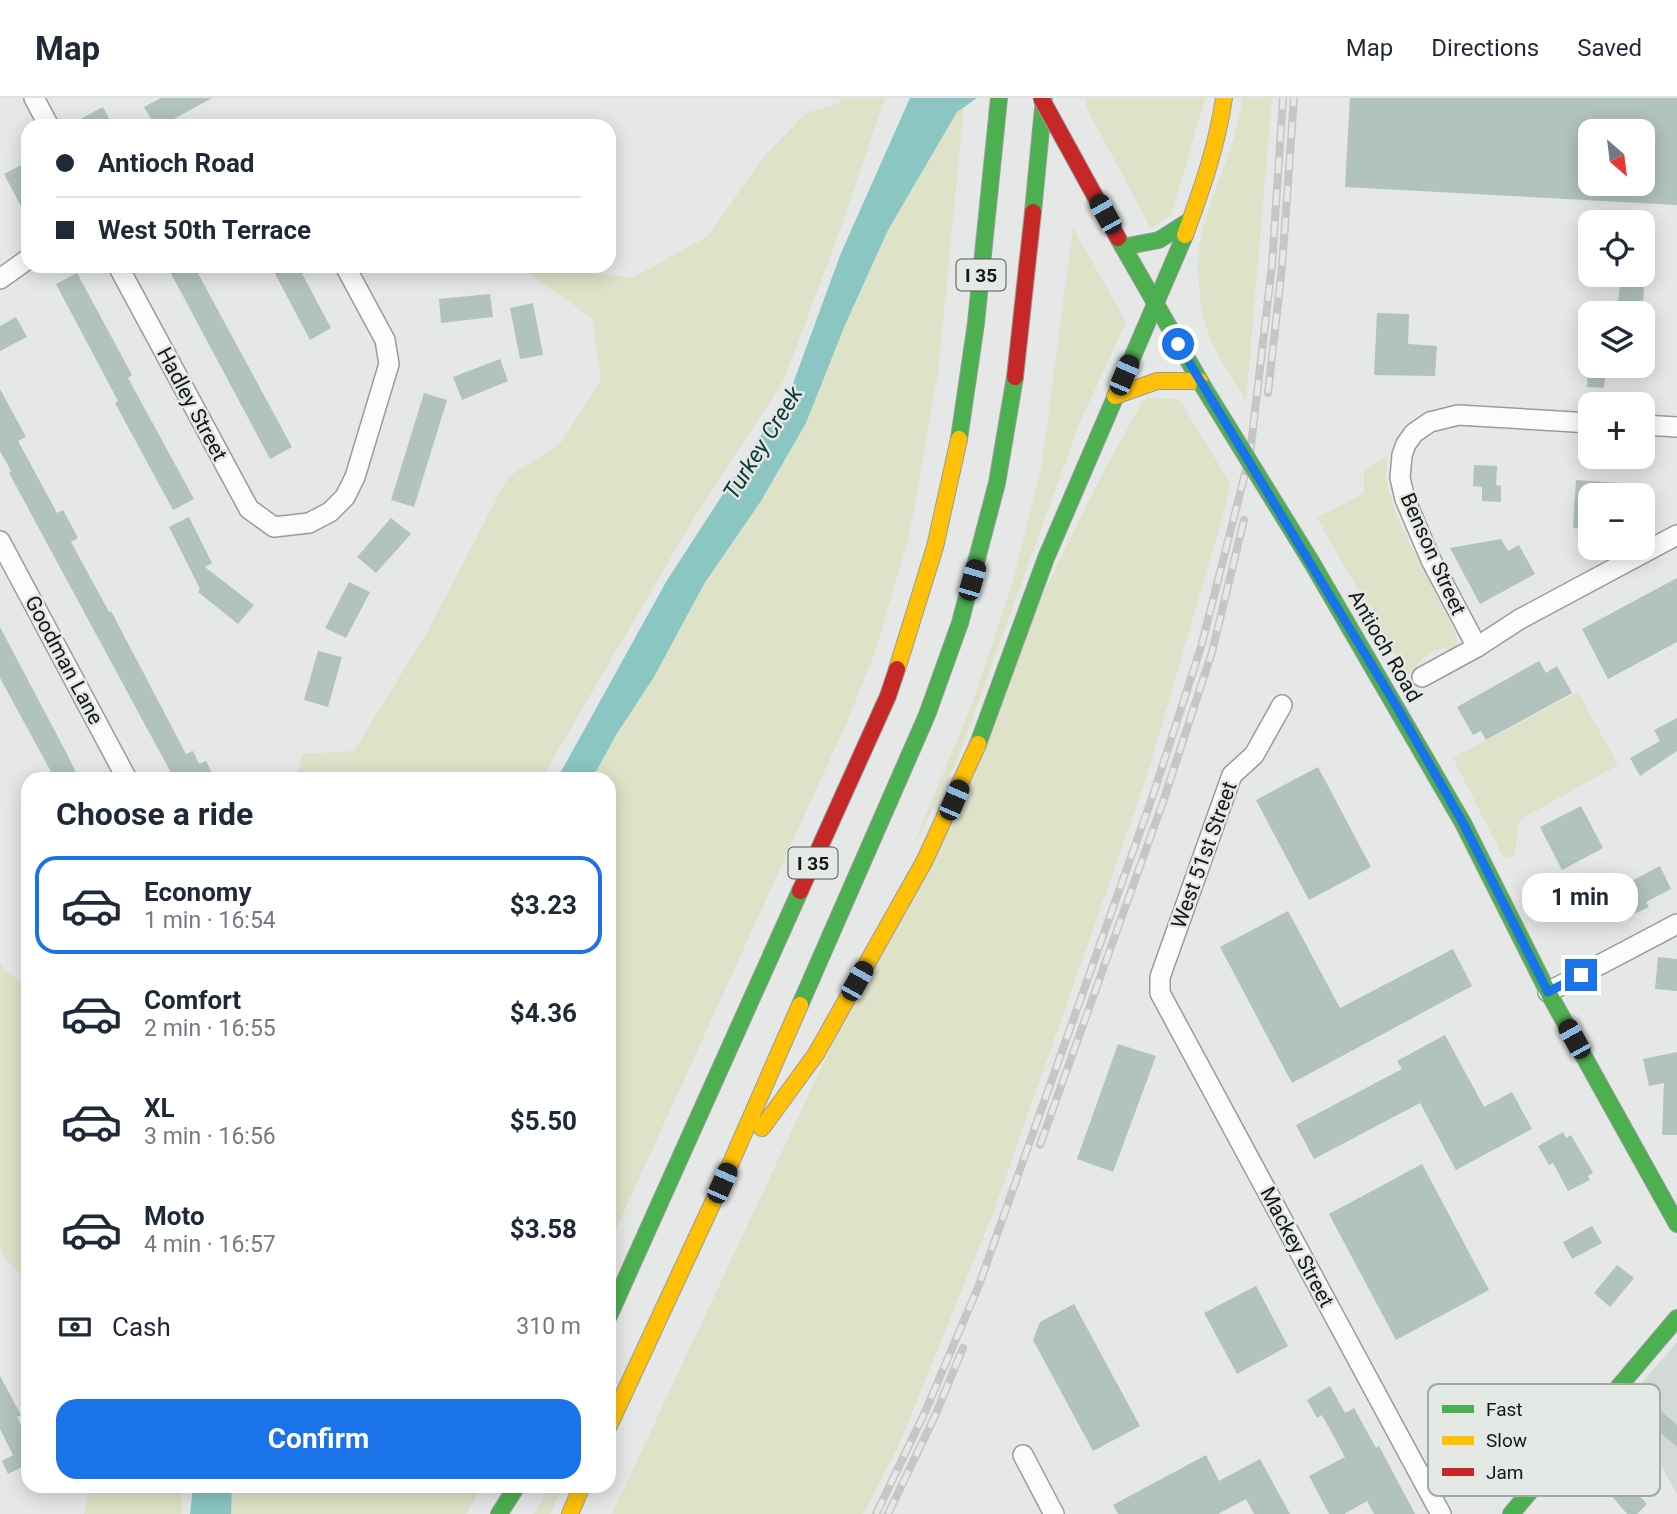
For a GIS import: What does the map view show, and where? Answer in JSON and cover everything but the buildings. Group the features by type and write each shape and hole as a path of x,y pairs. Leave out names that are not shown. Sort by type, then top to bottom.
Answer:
{"main road":[{"name":"I 35","path":"616,1300 888,696 913,625 936,548 956,459 967,393 999,98"},
{"name":"I 35","path":"616,1411 722,1183 927,715 960,623 982,546 1002,459 1016,374 1042,98"},
{"name":"Antioch Road","path":"1042,98 1155,306 1312,563 1463,823 1548,992 1677,1224"},
{"path":"722,1183 816,1054 925,860 954,800 984,729 1046,558 1155,306 1206,179 1219,135 1224,98"},
{"path":"1120,242 1150,244 1168,238 1189,221"},
{"path":"1115,396 1156,380 1202,385"},
{"path":"1621,1384 1677,1318"},
{"path":"499,1514 512,1493"},
{"path":"570,1514 579,1493"},
{"path":"1511,1514 1526,1496"}],"street":[{"path":"34,98 45,119"},
{"path":"0,279 21,264"},
{"name":"Hadley Street","path":"122,273 249,509 274,527 309,523 330,512 345,498 355,477 389,364 385,340 349,273"},
{"name":"Benson Street","path":"1477,647 1431,560 1405,499 1400,478 1406,444 1414,433 1430,422 1458,415 1578,422"},
{"path":"1655,425 1677,426"},
{"path":"1422,677 1477,647 1520,619 1677,535"},
{"name":"Goodman Lane","path":"0,541 123,772"},
{"name":"West 51st Street","path":"1160,977 1232,775 1254,755 1282,705"},
{"path":"1548,992 1677,924"},
{"name":"Mackey Street","path":"1160,977 1160,993 1166,1006 1428,1490"},
{"path":"1023,1455 1054,1514"},
{"name":"Mackey Street","path":"1431,1496 1441,1514"}],"shaded area":[{"path":"1677,1342 1677,1494 1660,1463 1660,1384 1641,1384"}],"green space":[{"path":"841,98 885,98 840,230 784,380 697,513 545,772 298,772 302,754 354,751 430,627 508,477 560,444 601,380 592,318 528,273 594,273 632,278 708,236 762,159 806,113 838,104"},
{"path":"1086,98 1205,98 1171,215 1151,228 1086,107"},
{"path":"1242,98 1272,98 1246,401 1211,340 1200,299 1198,269 1203,228 1231,148"},
{"path":"964,107 938,372 908,540 875,652 847,722 616,1229 616,772 596,772 616,735 654,677 704,584 761,501 806,423 845,325 888,230 957,112"},
{"path":"1073,228 1126,322 1080,422 957,761 911,851 972,704 1013,580 1042,463"},
{"path":"1147,398 1177,399 1182,404 1230,483 1227,501 1132,819 992,1216 897,1449 863,1514 612,1514 1050,580 1096,486 1142,402"},
{"path":"1387,456 1386,481 1398,520 1455,632 1458,652 1445,648 1431,653 1408,677 1317,518 1364,493 1364,471"},
{"path":"1578,692 1618,765 1526,816 1518,824 1515,856 1509,858 1502,855 1453,758"},
{"path":"0,964 21,984 21,1275 5,1259 0,1246"},
{"path":"88,1493 182,1493 182,1514 84,1514"},
{"path":"232,1493 479,1493 466,1514 231,1514"},
{"path":"546,1493 560,1493 550,1514 533,1514"}],"water":[{"name":"Turkey Creek","path":"910,98 977,98 957,112 888,230 845,325 806,423 761,501 704,584 654,677 616,735 596,772 561,772 666,582 791,389 841,253"},
{"path":"192,1493 232,1493 231,1514 190,1514"}],"railway":[{"path":"876,1514 925,1412 979,1285 1153,795 1201,647 1250,454 1272,265 1283,98"},
{"path":"1268,393 1282,267 1294,98"},
{"path":"1040,1145 1163,802 1212,652 1244,520"},
{"path":"888,1514 934,1418 963,1348"}],"traffic: fast":[{"path":"959,439 976,323 999,98"},
{"path":"1033,212 1044,98"},
{"path":"1123,247 1159,240 1189,221"},
{"path":"978,744 1046,558 1185,235"},
{"path":"1118,238 1204,388"},
{"path":"800,1005 927,715 960,623 997,483 1015,377"},
{"path":"1204,388 1312,563"},
{"path":"1312,563 1463,823 1548,992 1677,1224"},
{"path":"616,1300 800,891"},
{"path":"1621,1384 1677,1318"},
{"path":"499,1514 512,1493"},
{"path":"1511,1514 1526,1496"}],"traffic: slow":[{"path":"1185,235 1208,167 1224,98"},
{"path":"1115,396 1157,381 1200,381"},
{"path":"897,669 935,547 959,439"},
{"path":"762,1128 816,1054 925,860 978,744"},
{"path":"616,1411 722,1183 800,1005"},
{"path":"570,1514 579,1493"}],"traffic: jam":[{"path":"1041,98 1118,238"},
{"path":"1015,377 1033,212"},
{"path":"800,891 888,696 897,669"}],"route":[{"path":"1178,344 1394,702 1463,823 1548,992 1581,975"}]}
